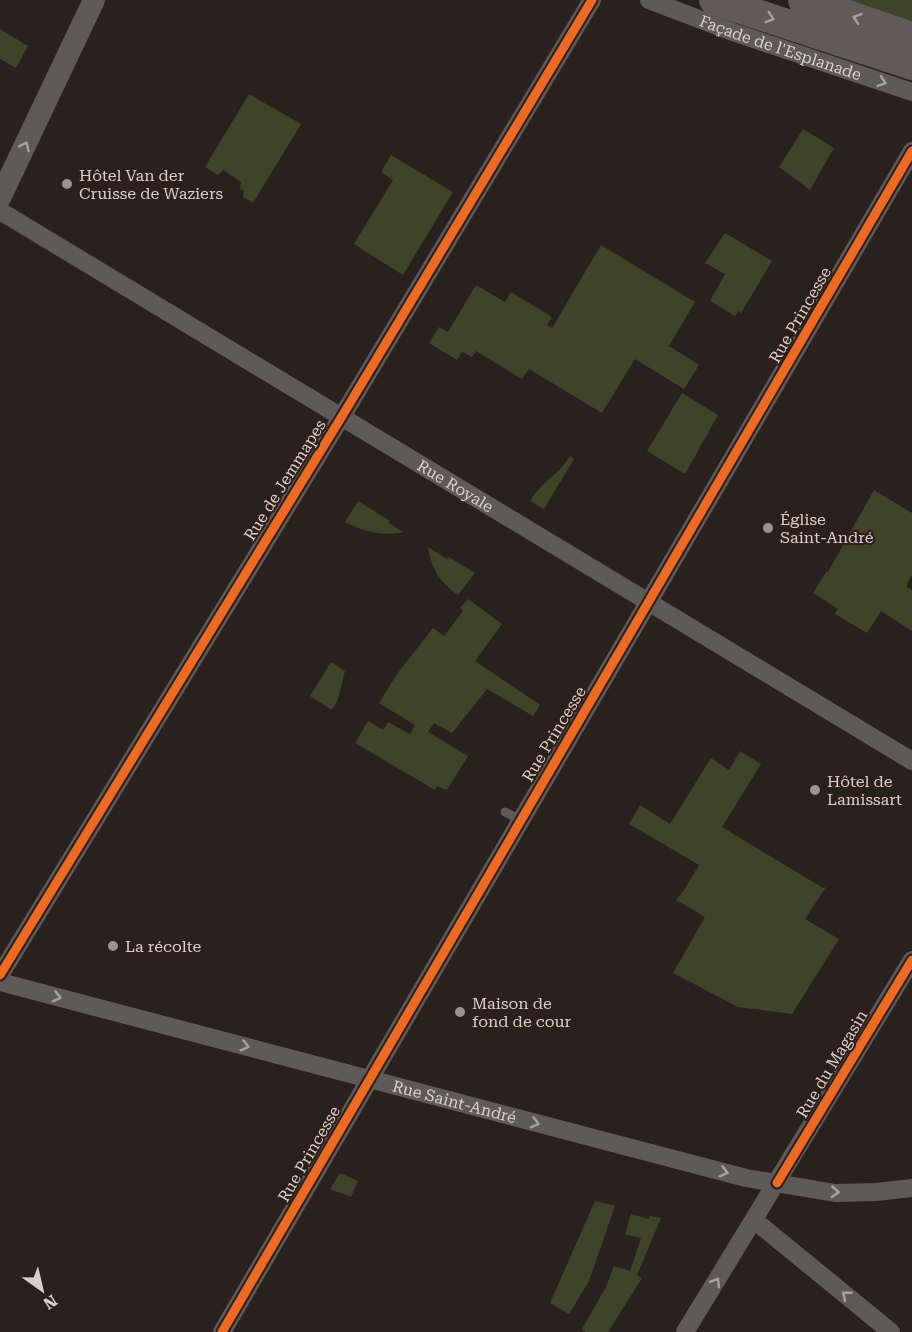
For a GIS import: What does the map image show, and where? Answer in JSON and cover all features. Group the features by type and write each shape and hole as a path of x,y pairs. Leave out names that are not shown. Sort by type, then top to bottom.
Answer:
{"main road":[{"name":"Façade de l'Esplanade","path":"714,0 912,66"},
{"path":"802,0 912,37"}],"street":[{"path":"0,198 94,0"},
{"name":"Rue de Jemmapes","path":"0,975 342,416 592,0"},
{"name":"Façade de l'Esplanade","path":"648,0 733,32 912,92"},
{"name":"Rue Princesse","path":"222,1332 370,1079 513,816 649,603 912,152"},
{"name":"Rue Royale","path":"0,211 912,761"},
{"name":"Rue du Magasin","path":"685,1332 912,960"},
{"name":"Rue Saint-André","path":"0,982 746,1178 835,1192 876,1192 912,1188"},
{"path":"754,1220 891,1332"}],"green space":[{"path":"831,0 912,0 912,28"},
{"path":"0,29 28,46 16,68 0,59"},
{"path":"249,94 301,124 253,203 243,197 244,191 240,189 241,182 223,170 218,175 205,167"},
{"path":"803,129 834,148 810,190 779,167"},
{"path":"391,155 453,192 403,275 354,244 393,180 381,172"},
{"path":"725,233 772,261 741,313 738,311 735,316 710,301 725,274 705,263"},
{"path":"601,245 695,302 669,346 699,365 684,389 635,359 602,413 529,369 522,379 476,351 472,357 462,352 457,360 429,343 439,327 448,332 476,285 505,302 511,292 552,317 547,325 552,328"},
{"path":"682,393 718,415 685,474 647,451"},
{"path":"570,456 574,459 544,509 530,501 540,488 561,469"},
{"path":"874,490 912,513 912,575 907,587 912,590 912,631 881,611 867,633 835,614 838,609 813,593 828,572"},
{"path":"358,501 403,532 388,534 373,532 345,522"},
{"path":"428,547 475,573 458,595 438,575"},
{"path":"468,599 502,624 475,661 540,705 533,716 487,689 452,733 434,723 428,732 468,756 447,790 437,786 435,790 355,743 368,721 383,730 388,722 410,734 415,725 379,703 397,674 433,628 444,636 463,611 460,608"},
{"path":"331,662 345,671 339,697 332,710 310,696"},
{"path":"740,751 761,764 722,827 823,888 826,887 805,919 839,939 792,1014 738,1007 673,973 705,917 676,900 699,865 629,824 640,805 670,824 711,758 729,770"},
{"path":"340,1173 358,1181 351,1197 330,1189"},
{"path":"595,1201 615,1206 589,1281 569,1314 550,1303"},
{"path":"631,1214 649,1219 650,1216 661,1218 637,1275 642,1278 608,1332 586,1332 582,1329 606,1287 614,1266 630,1271 641,1238 625,1234"}],"cycle path":[{"path":"0,975 347,408 592,0"},
{"path":"222,1332 912,151"},
{"path":"777,1183 912,960"}],"place":[{"name":"Hôtel Van der Cruisse de Waziers","path":"67,184"},
{"name":"Église Saint-André","path":"768,528"},
{"name":"Hôtel de Lamissart","path":"815,790"},
{"name":"La récolte","path":"113,946"},
{"name":"Maison de fond de cour","path":"460,1012"}]}
